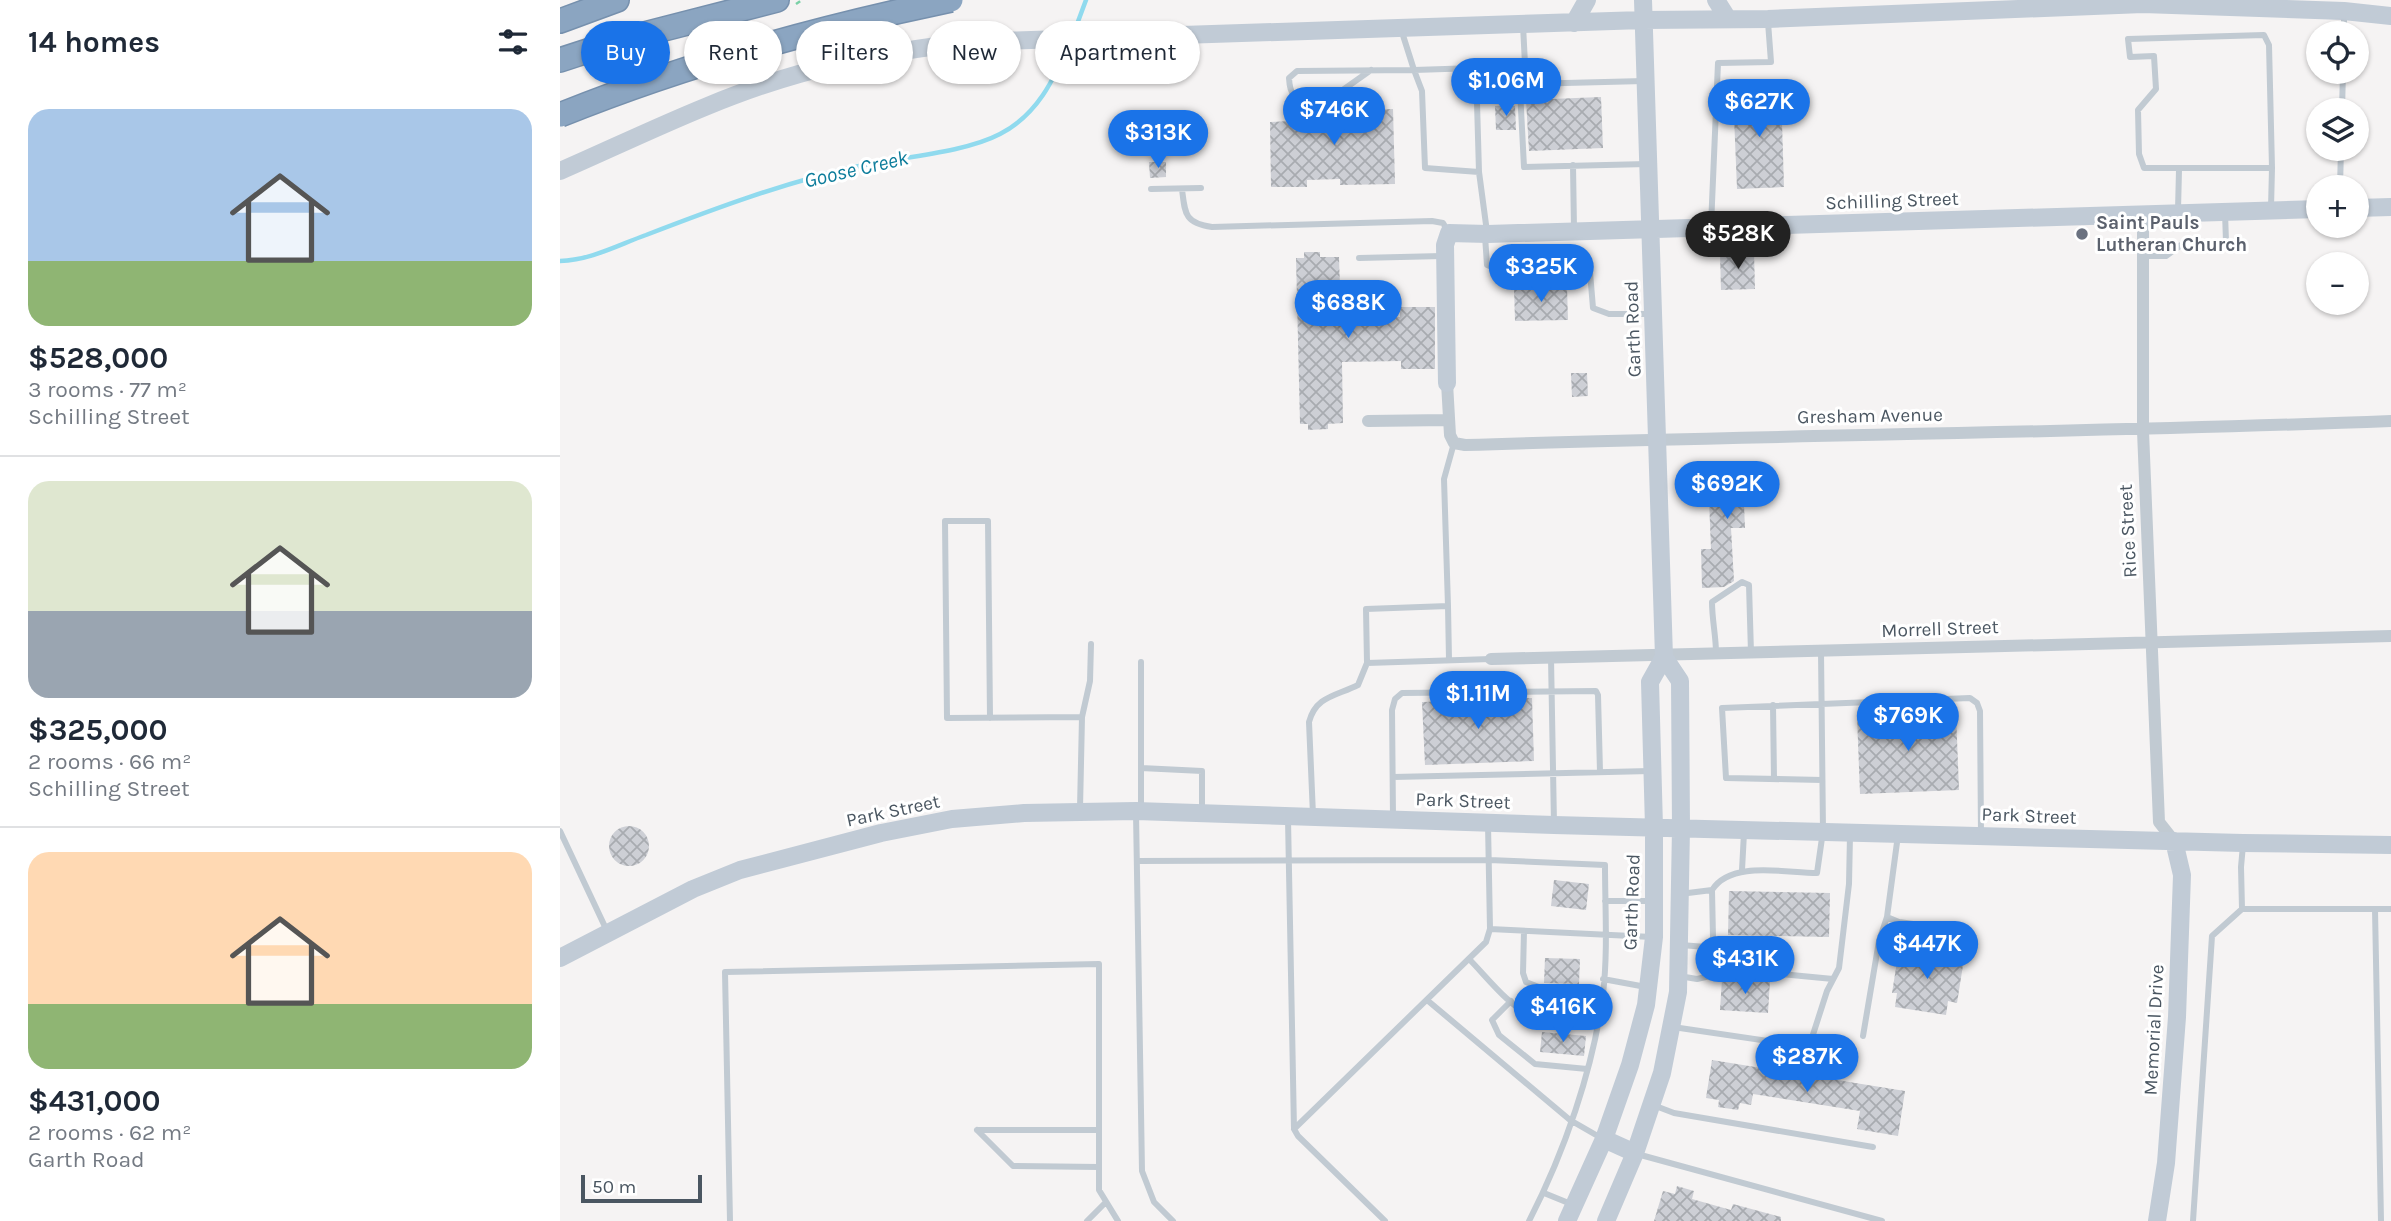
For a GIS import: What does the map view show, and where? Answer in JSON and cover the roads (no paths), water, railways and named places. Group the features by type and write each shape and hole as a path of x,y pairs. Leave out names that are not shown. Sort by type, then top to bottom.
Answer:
{"highway":[{"path":"560,21 617,0"},
{"path":"560,60 673,26 777,0"},
{"path":"560,115 611,94 793,36 951,0"}],"main road":[{"path":"1573,23 1587,0"},
{"name":"Garth Road","path":"1570,1213 1604,1139 1630,1065 1646,1005 1654,937 1650,682 1664,657 1643,0"},
{"path":"1716,0 1728,19"},
{"path":"560,171 725,100 796,75 866,57 967,42 1643,20 1768,19 2143,4 2344,11 2391,16"},
{"path":"2369,207 2391,206"},
{"name":"Schilling Street","path":"1449,233 1710,228 2306,209"},
{"path":"1447,383 1445,245 1449,233"},
{"name":"Garth Road","path":"1606,1221 1634,1153 1662,1073 1679,976 1680,681 1664,657"},
{"name":"Park Street","path":"560,958 693,889 740,870 816,849 952,820 1024,813 1139,811 1554,825 2391,845"},
{"name":"Memorial Drive","path":"2157,1221 2166,1163 2177,1017 2182,875 2174,841"},
{"path":"1604,1139 1634,1153"}],"street":[{"name":"Rice Street","path":"2143,214 2143,430 2159,822 2174,841"},
{"path":"1447,383 1448,420 1454,443"},
{"path":"1368,421 1448,420"},
{"name":"Gresham Avenue","path":"1454,443 1465,445 2143,430 2391,421"},
{"name":"Morrell Street","path":"1491,659 1664,657 2391,636"}],"lane":[{"path":"2344,11 2344,21"},
{"path":"1710,228 1718,63 1771,62 1768,19"},
{"path":"1523,25 1526,84"},
{"path":"1401,27 1413,70 1422,90 1425,169 1479,172"},
{"path":"2271,210 2272,168 2269,45 2264,35 2128,39 2130,57 2154,57 2156,89 2138,110 2139,154 2144,169 2272,168"},
{"path":"1312,100 1296,97 1291,92 1289,78 1297,71 1476,68 1479,172 1487,264 1492,267 1587,267 1590,272 1594,308 1609,314 1653,314"},
{"path":"1329,99 1372,70"},
{"path":"1646,81 1526,84 1520,90 1524,167 1648,164"},
{"path":"1573,165 1574,230"},
{"path":"2178,213 2179,170"},
{"path":"1152,189 1201,188"},
{"path":"1182,189 1188,218 1197,225 1432,221 1443,223 1449,233"},
{"path":"2143,256 2166,256 2184,243 2226,242 2225,211"},
{"path":"1359,258 1445,256"},
{"path":"1449,660 1444,479 1454,443"},
{"path":"990,718 988,521 945,521 947,718 990,718 1082,717"},
{"path":"1717,655 1712,626 1712,602 1742,582 1749,585 1751,654"},
{"path":"1313,817 1309,722 1312,710 1319,702 1358,685 1367,663 1366,609 1448,606"},
{"path":"1080,812 1082,717 1090,681 1091,644"},
{"path":"1679,945 1706,947 1713,938 1712,890 1717,881 1742,870 1817,873 1823,831 1821,652"},
{"path":"1551,658 1554,825"},
{"path":"1367,663 1491,659"},
{"path":"1141,662 1137,861 1142,1171 1154,1202 1172,1221"},
{"path":"1393,820 1392,710 1395,699 1402,693 1596,691 1600,772"},
{"path":"1822,780 1726,778 1722,708 1970,698 1978,703 1980,711 1981,836"},
{"path":"1773,705 1774,779"},
{"path":"1140,768 1202,771 1202,813"},
{"path":"1393,777 1653,771"},
{"path":"1288,817 1294,1129 1385,1221"},
{"path":"1294,1129 1486,942 1490,929 1488,823"},
{"path":"1742,870 1744,829"},
{"path":"560,831 608,933"},
{"path":"1671,1027 1809,1047 1827,991 1839,968 1849,884 1850,832"},
{"path":"1863,1036 1879,941 1887,917 1898,834"},
{"path":"2242,909 2243,843"},
{"path":"1137,861 1489,860 1605,866 1604,979 1598,1019 1587,1069 1570,1120 1544,1193 1529,1221"},
{"path":"1680,894 1712,890"},
{"path":"1605,901 1654,901"},
{"path":"2193,1221 2212,936 2242,909 2391,909"},
{"path":"2375,909 2381,1221"},
{"path":"1887,917 1899,922 1955,930"},
{"path":"1490,929 1654,937"},
{"path":"1524,931 1523,973 1526,982 1544,989 1603,991"},
{"path":"1469,959 1511,1001 1532,1016 1598,1019"},
{"path":"730,1221 725,972 1099,964 1100,1190 1105,1203 1118,1221"},
{"path":"1679,976 1697,979 1723,974 1781,974 1833,979"},
{"path":"1604,979 1648,987"},
{"path":"1427,1000 1570,1120 1604,1139"},
{"path":"1511,1001 1492,1020 1499,1035 1535,1065 1587,1069"},
{"path":"1651,1105 1675,1113 1873,1147"},
{"path":"1099,1130 977,1130 1013,1166 1099,1167"},
{"path":"1634,1153 1882,1221"},
{"path":"1544,1193 1570,1213"},
{"path":"1087,1221 1105,1203"}],"waterway":[{"name":"Goose Creek","path":"1078,21 1086,0"},
{"name":"Goose Creek","path":"560,261 593,255 725,206 805,180 859,166 969,146 1013,126 1034,107 1049,84"}],"place":[{"name":"Saint Pauls Lutheran Church","path":"2082,234"}]}
